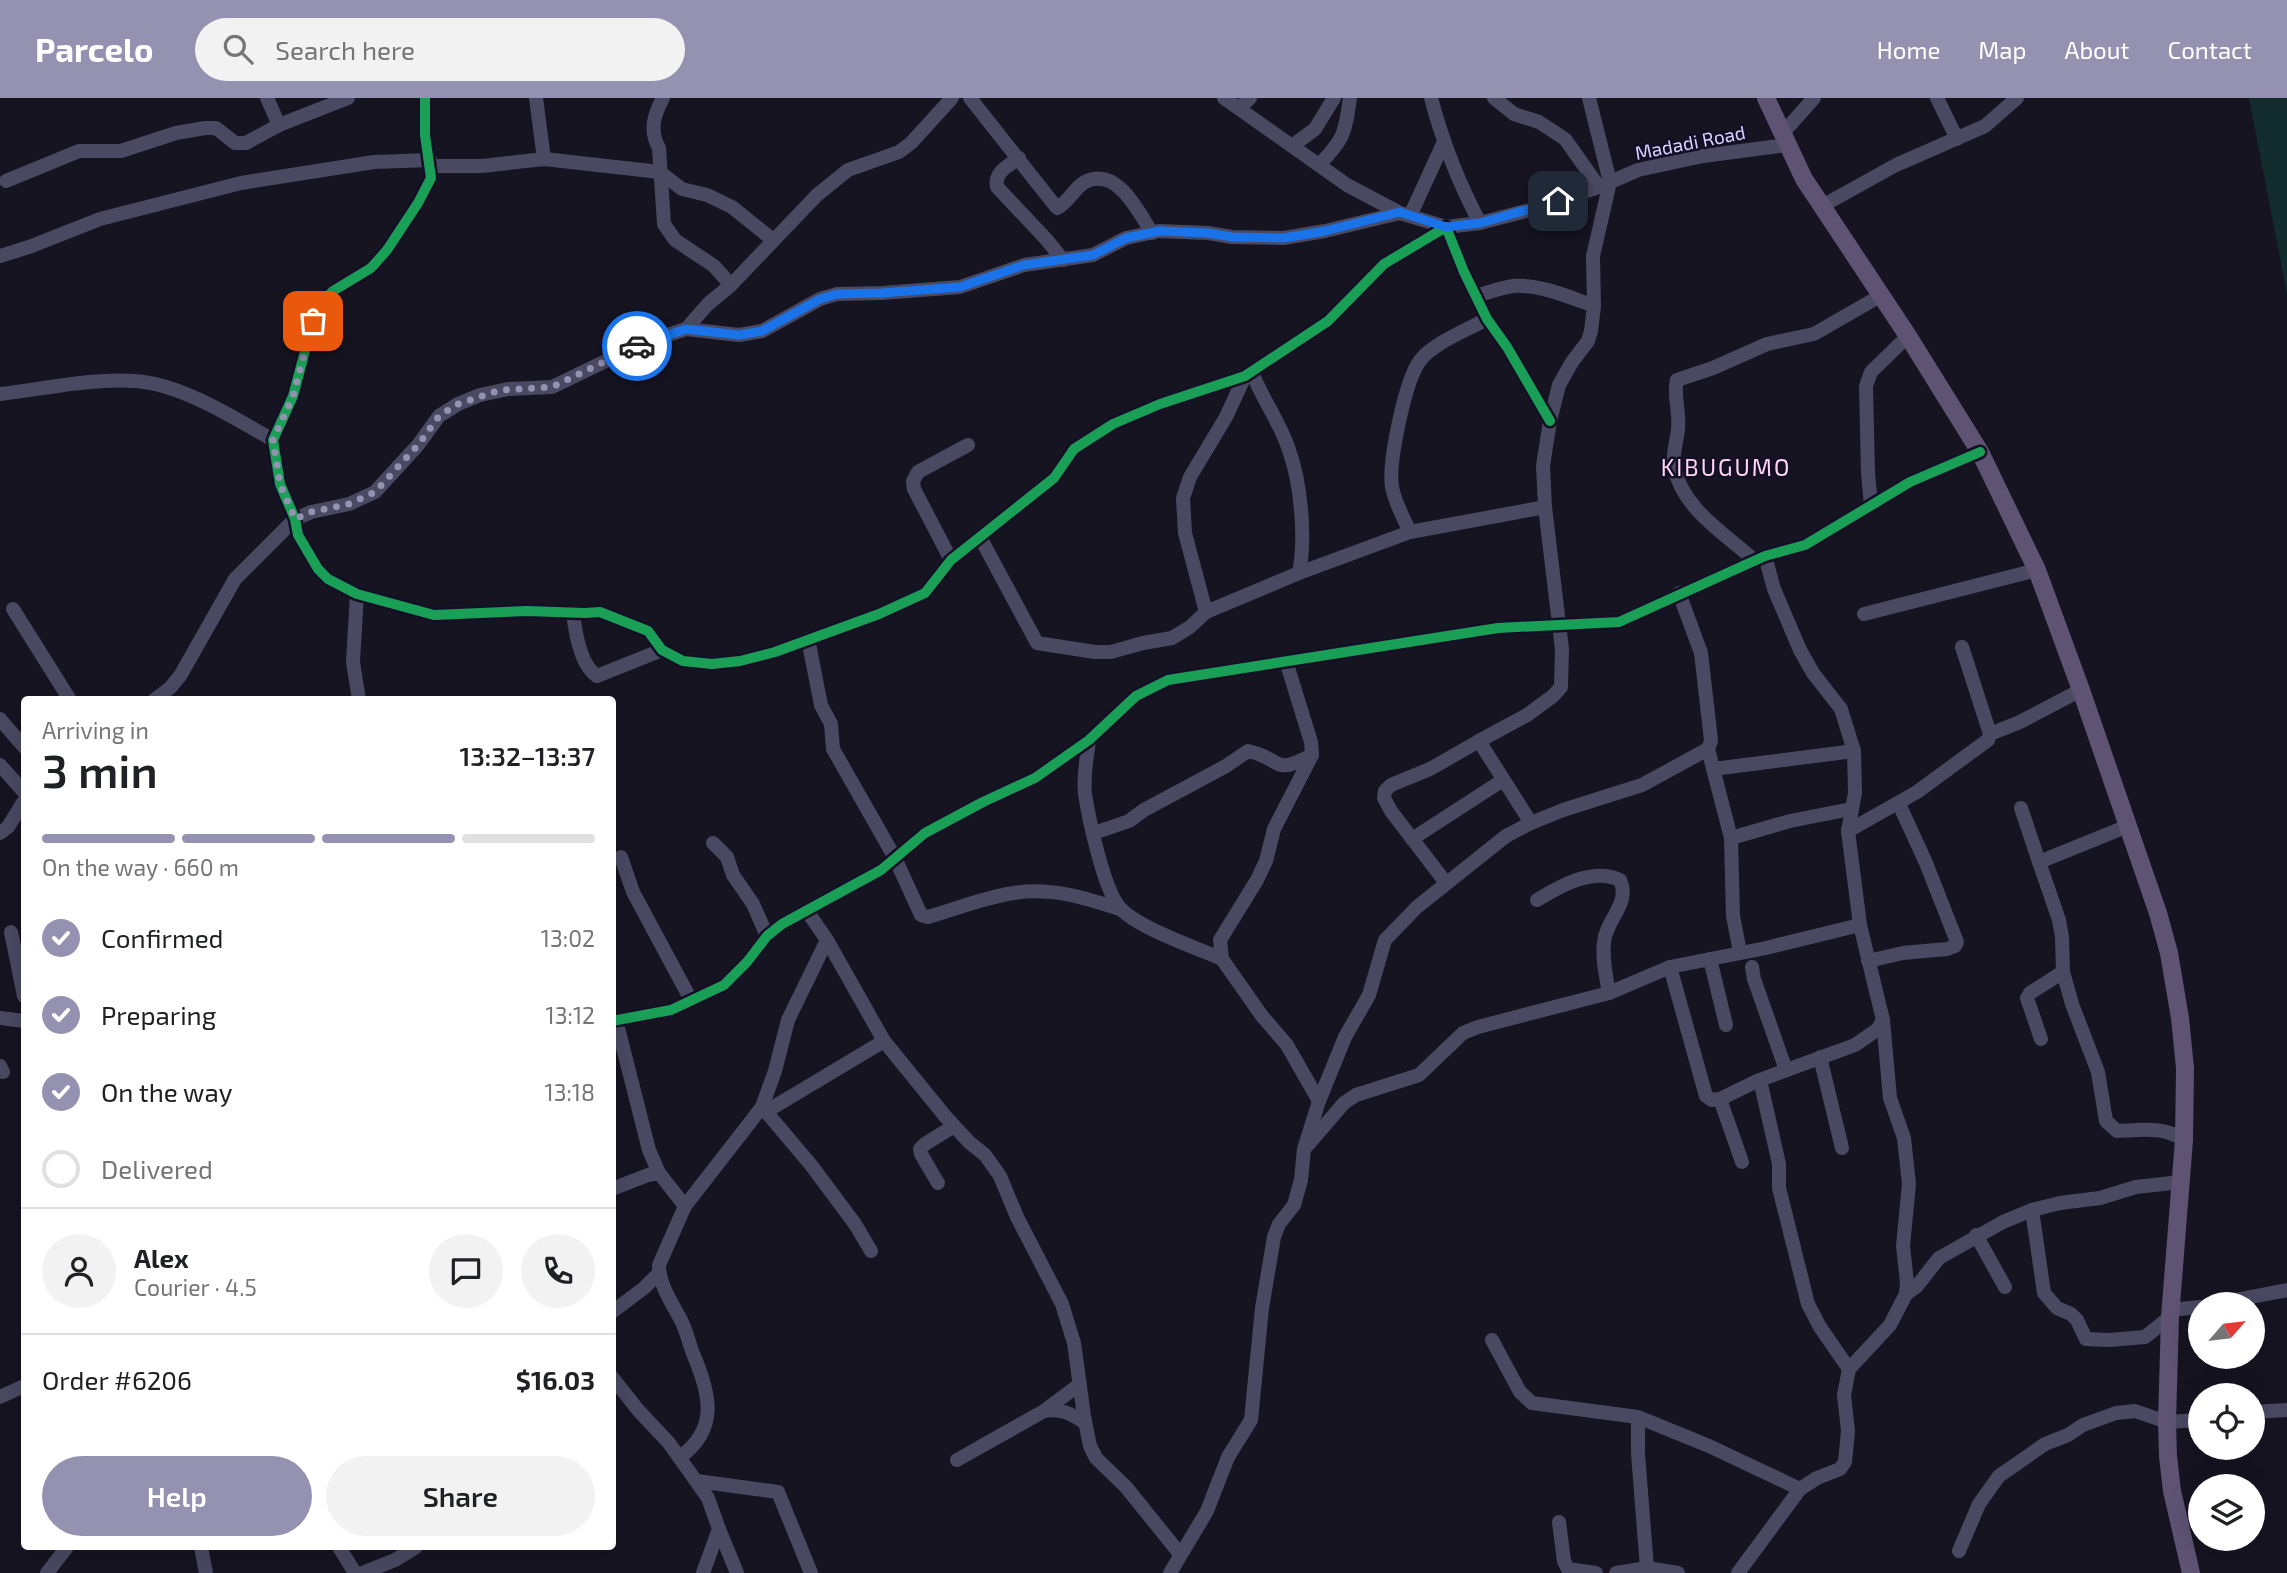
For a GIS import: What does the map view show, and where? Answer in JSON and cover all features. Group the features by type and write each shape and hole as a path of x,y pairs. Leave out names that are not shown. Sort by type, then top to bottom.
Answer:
{"main road":[{"path":"1766,98 1804,179 1908,336 1980,452 2037,570 2158,913 2169,953 2185,1068 2185,1140 2170,1313 2167,1422 2172,1492 2191,1573"}],"street":[{"path":"267,98 279,125"},
{"path":"6,181 79,151 121,151 176,133 205,128 216,128 235,143 241,144 279,125 348,98"},
{"path":"425,98 425,135 431,178 387,250 371,268 332,291 322,302 313,321 293,396 273,440 280,484 295,519 298,535 318,569 328,579 357,594 434,615 527,611 600,612 648,631 662,650 683,661 712,664 740,662 775,652 879,614 925,593 951,560 1054,478 1074,449 1113,424 1160,404 1248,374 1328,321 1384,264 1446,227 1486,319 1507,347 1549,421"},
{"path":"536,98 544,159"},
{"path":"663,98 654,117 653,138 659,148 664,224 675,240 714,266 731,285"},
{"path":"686,329 708,303 731,285 817,195 849,170 899,152 911,143 952,98"},
{"path":"970,98 1057,208 1067,203 1083,183 1099,177 1116,184 1135,205 1152,233"},
{"name":"Madadi Road","path":"1224,98 1244,103 1292,146 1347,185 1405,214 1446,227 1480,223 1538,208 1638,170 1785,140"},
{"path":"1292,146 1315,129 1334,98"},
{"path":"1319,165 1339,144 1346,126 1350,98"},
{"path":"1431,98 1443,144 1458,182 1480,223"},
{"path":"1494,98 1514,114 1539,122 1559,134 1605,184"},
{"path":"1446,883 1391,811 1384,798 1385,791 1391,785 1430,769 1527,715 1553,696 1561,687 1563,677 1543,466 1549,421 1559,385 1588,341 1594,306 1593,256 1605,184 1589,98"},
{"path":"1785,140 1814,98"},
{"path":"1937,98 1957,139"},
{"path":"1822,206 1896,165 1985,126 2017,98"},
{"path":"159,696 180,676 235,579 295,519 311,512 349,504 375,492 418,445 439,416 458,404 500,390 552,387 642,343 686,329 739,335 762,331 820,299 837,294 960,287 1024,265 1093,255 1126,238 1159,231 1284,238 1405,214 1443,144"},
{"path":"1019,158 999,173 997,187 1063,260"},
{"path":"0,256 100,219 241,183 374,162 482,166 544,159 661,173 681,189 707,195 732,207 773,240"},
{"path":"1475,296 1513,286 1526,287 1560,294 1594,306"},
{"path":"1738,1573 1800,1489 1817,1478 1840,1469 1845,1462 1848,1432 1844,1395 1849,1369 1890,1325 1906,1294 1903,1246 1908,1205 1908,1169 1904,1138 1890,1098 1883,1020 1860,925 1847,831 1855,793 1854,751 1847,721 1800,650 1760,558 1711,525 1692,504 1677,477 1674,464 1679,427 1675,387 1677,380 1713,368 1767,344 1814,334 1880,296"},
{"path":"1410,532 1397,505 1391,466 1400,414 1418,363 1431,350 1486,319"},
{"path":"1871,505 1866,386 1871,372 1908,336"},
{"path":"1248,374 1275,418 1290,451 1299,496 1299,573"},
{"path":"1206,612 1185,533 1183,498 1190,477 1248,374"},
{"path":"0,394 102,381 136,381 162,386 198,401 228,414 273,440"},
{"path":"951,560 914,489 913,481 918,472 968,445"},
{"path":"616,1021 671,1010 724,985 747,962 767,936 881,870 925,833 1035,778 1089,740 1136,696 1168,680 1498,628 1619,622 1760,558 1805,545 1910,482 1980,452"},
{"path":"980,537 1037,643 1111,652 1172,638 1190,627 1206,612 1299,573 1410,532 1545,507"},
{"path":"1864,614 2037,570"},
{"path":"1679,593 1701,653 1711,741 1708,749 1731,838 1733,916 1740,952"},
{"path":"357,594 353,662 358,696"},
{"path":"13,609 67,696"},
{"path":"573,612 576,640 592,673 597,676 662,650"},
{"path":"808,639 821,705 831,724 833,749 895,858 921,915 928,917 1012,893 1063,893 1122,910 1148,926 1222,959"},
{"path":"1847,831 1899,804 1988,740 1990,734 1962,647"},
{"path":"1286,661 1313,748 1312,755 1274,829 1266,861 1257,880 1220,940 1222,959 1286,1045 1319,1101"},
{"path":"1990,734 2020,722 2081,690"},
{"path":"0,719 21,744"},
{"path":"1089,740 1085,793 1111,891 1122,910"},
{"path":"1479,741 1531,822"},
{"path":"1170,1573 1207,1511 1228,1457 1251,1420 1262,1308 1275,1237 1279,1224 1294,1205 1301,1180 1304,1149 1319,1101 1345,1037 1369,995 1385,940 1416,907 1506,836 1531,822 1642,785 1708,749"},
{"path":"1094,833 1129,821 1248,751 1289,767 1312,755"},
{"path":"1713,769 1854,751"},
{"path":"0,765 21,789"},
{"path":"1412,839 1503,780"},
{"path":"1868,961 1903,953 1947,949 1955,946 1956,942 1930,873 1899,804"},
{"path":"0,833 8,827 21,806"},
{"path":"2021,808 2059,920 2063,972 2071,1003 2098,1072 2106,1121 2117,1131 2158,1130 2185,1140"},
{"path":"1731,838 1790,821 1851,809"},
{"path":"2039,862 2128,826"},
{"path":"713,843 727,857 733,875 753,904 767,936"},
{"path":"621,857 633,892 691,1000"},
{"path":"1536,900 1568,883 1588,877 1611,876 1620,880 1624,888 1623,901 1609,925 1604,944 1609,993"},
{"path":"807,911 827,940 884,1041 954,1126 985,1155 1000,1176 1026,1236 1062,1304 1074,1343 1090,1446 1096,1458 1126,1487 1180,1554"},
{"path":"1304,1149 1344,1103 1356,1095 1419,1075 1463,1033 1609,993 1670,967 1766,948 1860,925"},
{"path":"11,932 21,981"},
{"path":"764,1109 788,1020 827,940"},
{"path":"1710,958 1726,1025"},
{"path":"1670,967 1706,1096 1712,1100 1854,1045 1878,1029 1883,1020"},
{"path":"1752,967 1786,1070"},
{"path":"2041,1039 2027,998 2030,993 2063,972"},
{"path":"0,1018 21,1021"},
{"path":"616,1028 649,1150 659,1174 685,1206"},
{"path":"680,1457 693,1448 704,1429 708,1403 707,1389 691,1349 689,1336 669,1299 659,1273 659,1265 685,1206 764,1109 884,1041"},
{"path":"1820,1057 1842,1148"},
{"path":"1760,1080 1779,1164 1779,1188 1808,1304 1820,1327 1849,1369"},
{"path":"1720,1099 1742,1161"},
{"path":"764,1109 793,1141 855,1224 871,1251"},
{"path":"938,1183 920,1154 920,1149 954,1126"},
{"path":"616,1187 648,1175 659,1174"},
{"path":"1906,1294 1917,1286 1939,1258 1976,1235 2032,1210 2100,1198 2136,1187 2181,1182"},
{"path":"2032,1210 2044,1293 2057,1308 2077,1320 2086,1339 2146,1337 2170,1313 2188,1309"},
{"path":"1976,1235 2005,1287"},
{"path":"616,1309 659,1273"},
{"path":"2265,1294 2287,1290"},
{"path":"1492,1340 1520,1392 1532,1403 1638,1417 1709,1446 1800,1489"},
{"path":"616,1382 697,1481 715,1513 737,1573"},
{"path":"957,1460 1044,1411 1080,1384"},
{"path":"0,1397 21,1387"},
{"path":"2265,1411 2287,1410"},
{"path":"1044,1411 1071,1413 1085,1423"},
{"path":"1959,1551 1979,1504 1999,1476 2033,1451 2067,1436 2082,1425 2116,1413 2135,1411 2167,1422 2188,1421"},
{"path":"1638,1417 1638,1454 1647,1568"},
{"path":"697,1481 778,1492 811,1573"},
{"path":"1559,1522 1567,1571 1596,1573"},
{"path":"703,1573 719,1529"},
{"path":"47,1573 65,1550"},
{"path":"202,1550 206,1573"},
{"path":"341,1550 355,1573"},
{"path":"362,1573 395,1560 411,1550"},
{"path":"1616,1573 1647,1568 1678,1573"}],"green space":[{"path":"2249,98 2287,98 2287,294"}],"cycle path":[{"path":"425,98 425,135 431,178 387,250 371,268 333,291 322,302 313,321 293,396 273,440 280,484 295,519 298,535 318,569 328,579 357,594 434,615 527,611 600,612 648,631 662,650 683,661 712,664 740,661 775,652 879,614 925,593 951,560 1054,478 1074,449 1113,424 1160,404 1245,376 1328,321 1384,264 1446,227 1487,319 1507,347 1550,421"},
{"path":"616,1020 671,1010 724,985 747,962 767,936 782,924 881,870 925,833 1035,778 1089,740 1136,696 1168,680 1498,628 1619,622 1765,556 1805,545 1910,482 1980,452"}],"way so far":[{"path":"313,321 293,396 273,440 280,484 295,519 311,512 349,504 375,492 418,445 439,416 458,404 509,388 552,387 637,346"}],"district":[{"name":"KIBUGUMO","path":"1726,467"}],"route":[{"path":"637,346 686,329 739,335 762,331 820,299 837,294 960,287 1024,265 1093,255 1126,238 1159,231 1284,238 1325,231 1400,212 1446,227 1480,223 1558,201"}]}
